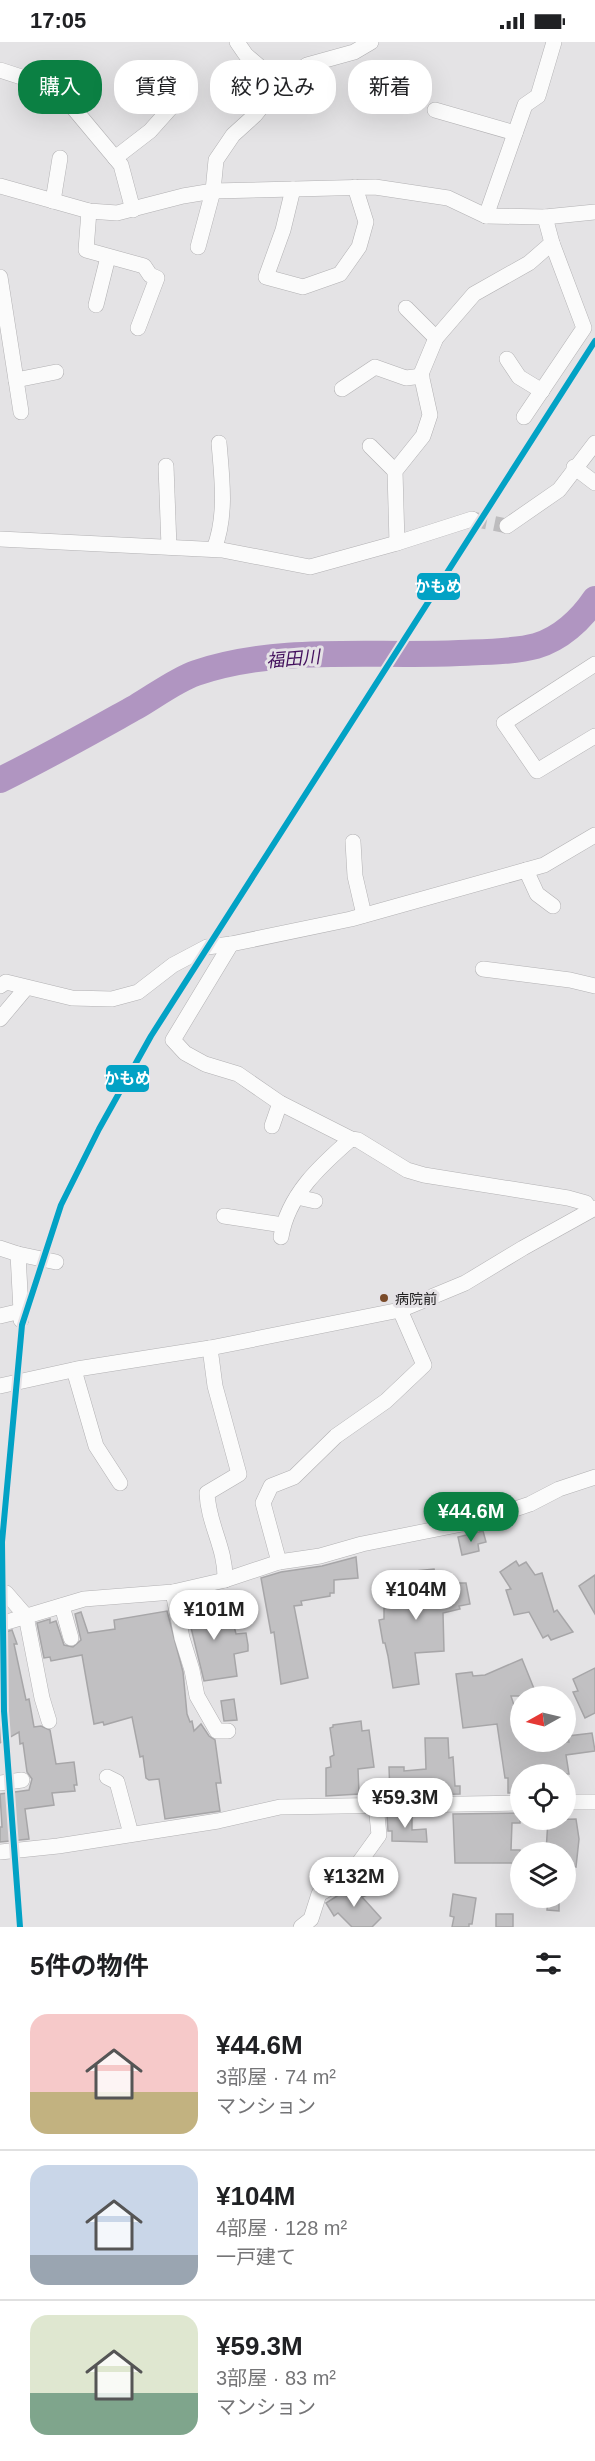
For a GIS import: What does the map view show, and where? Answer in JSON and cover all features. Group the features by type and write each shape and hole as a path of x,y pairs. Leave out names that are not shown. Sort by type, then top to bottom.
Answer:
{"street":[{"path":"237,42 252,60"},
{"path":"324,60 354,51 371,42"},
{"path":"486,216 525,105 538,96 554,42"},
{"path":"3,68 40,83 64,98 121,165 133,210"},
{"path":"435,110 516,133"},
{"path":"115,158 150,131 165,114"},
{"path":"198,247 213,191 216,160 232,135 256,114"},
{"path":"53,201 60,158"},
{"path":"0,186 89,211 117,213 183,196 213,191 355,187 375,187 448,198 486,216 545,217 595,213"},
{"path":"293,189 283,230 266,276 303,287 340,274 359,247 366,222 355,187"},
{"path":"89,211 86,250 144,266 150,275 157,278 138,328"},
{"path":"524,417 584,328 552,243 545,217"},
{"path":"397,543 395,471 423,436 429,415 422,376 436,338 474,294 529,262 552,243"},
{"path":"96,305 108,256"},
{"path":"0,277 21,412"},
{"path":"406,308 436,338"},
{"path":"507,359 519,377 542,391"},
{"path":"342,389 375,367 406,378 422,376"},
{"path":"16,380 57,372"},
{"path":"214,549 221,530 222,483 219,443"},
{"path":"507,526 559,490 574,467 595,443"},
{"path":"370,446 395,471"},
{"path":"166,466 169,548"},
{"path":"574,467 595,483"},
{"path":"0,539 214,549 310,567 472,519"},
{"path":"595,664 504,723 537,771 595,736"},
{"path":"0,986 6,982 72,998 112,999 138,992 173,965 207,947 231,944 364,915 526,870 544,864 595,835"},
{"path":"353,842 355,876 364,915"},
{"path":"526,870 537,894 553,906"},
{"path":"0,1386 74,1370 210,1348 400,1310 465,1283 593,1209 586,1203 568,1198 424,1175 407,1170 358,1140 280,1103 238,1074 205,1064 185,1053 173,1040 180,1024 231,944"},
{"path":"483,969 570,980 595,986"},
{"path":"0,1019 26,988"},
{"path":"272,1126 280,1103"},
{"path":"224,1216 282,1231 297,1197 324,1162 351,1138"},
{"path":"297,1197 315,1201"},
{"path":"0,1248 56,1262"},
{"path":"0,1316 21,1315 18,1254"},
{"path":"279,1562 263,1503 271,1486 294,1477 336,1436 386,1401 424,1365 400,1310"},
{"path":"210,1348 215,1386 239,1474 207,1493 211,1523 223,1552 225,1580"},
{"path":"74,1370 96,1446 120,1483"},
{"path":"0,1624 84,1599 173,1592 225,1580 279,1562 320,1556 373,1542 482,1520 530,1504 560,1489 595,1477"},
{"path":"173,1592 197,1696 217,1731 228,1731"},
{"path":"6,1593 26,1617 42,1698 49,1721"},
{"path":"62,1606 71,1638"},
{"path":"107,1778 117,1782 131,1834"},
{"path":"0,1783 22,1780"},
{"path":"576,1802 595,1802"},
{"path":"0,1852 46,1848 218,1821 280,1807 510,1803"},
{"path":"301,1927 311,1919 319,1894 348,1878 379,1835 376,1805"}],"building":[{"path":"483,1531 486,1542 478,1544 479,1551 462,1555 458,1537"},
{"path":"356,1557 358,1578 334,1580 334,1593 330,1593 330,1596 301,1601 302,1605 294,1606 308,1678 281,1684 274,1632 271,1633 261,1578"},
{"path":"516,1561 519,1566 526,1562 535,1575 542,1573 554,1612 557,1610 573,1632 551,1640 548,1635 543,1638 529,1612 514,1615 506,1590 511,1589 500,1572"},
{"path":"434,1569 437,1585 455,1581 455,1583 466,1583 470,1604 443,1613 444,1651 415,1653 419,1684 393,1688 379,1620 384,1619 384,1580 417,1577 416,1571"},
{"path":"595,1575 595,1614 579,1586"},
{"path":"208,1594 215,1629 234,1626 236,1634 246,1633 248,1651 234,1654 237,1676 204,1681 184,1599"},
{"path":"167,1611 183,1672 187,1714 190,1722 192,1721 194,1731 201,1724 209,1736 215,1740 221,1783 216,1783 220,1811 165,1819 159,1779 146,1778 143,1756 140,1757 132,1717 104,1725 103,1722 94,1724 82,1655 51,1661 50,1657 44,1658 37,1623 50,1619 50,1623 56,1621 64,1645 73,1647 81,1640 75,1614 81,1612 88,1633 115,1629 114,1620"},
{"path":"12,1630 17,1644 14,1644 26,1700 29,1699 34,1727 41,1726 50,1730 56,1764 74,1762 77,1785 74,1785 75,1791 52,1793 54,1805 25,1809 29,1839 0,1842 0,1827 2,1827 0,1794 29,1790 32,1779 27,1772 19,1732 0,1743 0,1692 5,1689 0,1662 0,1634"},
{"path":"522,1659 533,1686 510,1686 510,1752 576,1752 576,1735 592,1733 595,1751 566,1755 567,1764 510,1764 510,1793 508,1793 508,1778 505,1778 497,1724 463,1728 456,1674 472,1672 473,1676 485,1675"},
{"path":"595,1668 595,1713 585,1718 576,1698 576,1691 578,1691 573,1679"},
{"path":"234,1699 237,1720 224,1721 221,1701"},
{"path":"361,1721 362,1731 369,1730 374,1767 358,1769 359,1794 326,1796 326,1768 331,1767 330,1757 334,1755 330,1728 333,1725"},
{"path":"425,1738 448,1738 449,1758 453,1757 455,1786 460,1786 460,1794 390,1795 389,1767 404,1767 404,1771 426,1769"},
{"path":"510,1813 510,1863 455,1863 453,1814"},
{"path":"387,1815 412,1815 412,1830 426,1829 427,1842 392,1841 392,1831 388,1831"},
{"path":"576,1819 579,1839 576,1867 576,1842 547,1842 547,1830 576,1830"},
{"path":"359,1880 367,1895 362,1897 381,1918 372,1927 352,1927 338,1913 334,1916 326,1903"},
{"path":"453,1894 476,1898 472,1924 469,1924 469,1927 452,1927 454,1917 450,1916"},
{"path":"547,1908 559,1908 559,1911 547,1910"},
{"path":"496,1914 513,1914 513,1927 496,1927"}],"waterway":[{"name":"福田川","path":"0,780 196,673 228,664 293,655 426,654 527,648 545,643 562,634 577,621 595,599"}],"tunnel":[{"path":"472,519 507,526"}],"transit line":[{"name":"かもめ","path":"20,1927 4,1711 2,1542 22,1325 61,1205 99,1129 151,1036 595,341"}],"place":[{"name":"病院前","path":"384,1298"}]}
